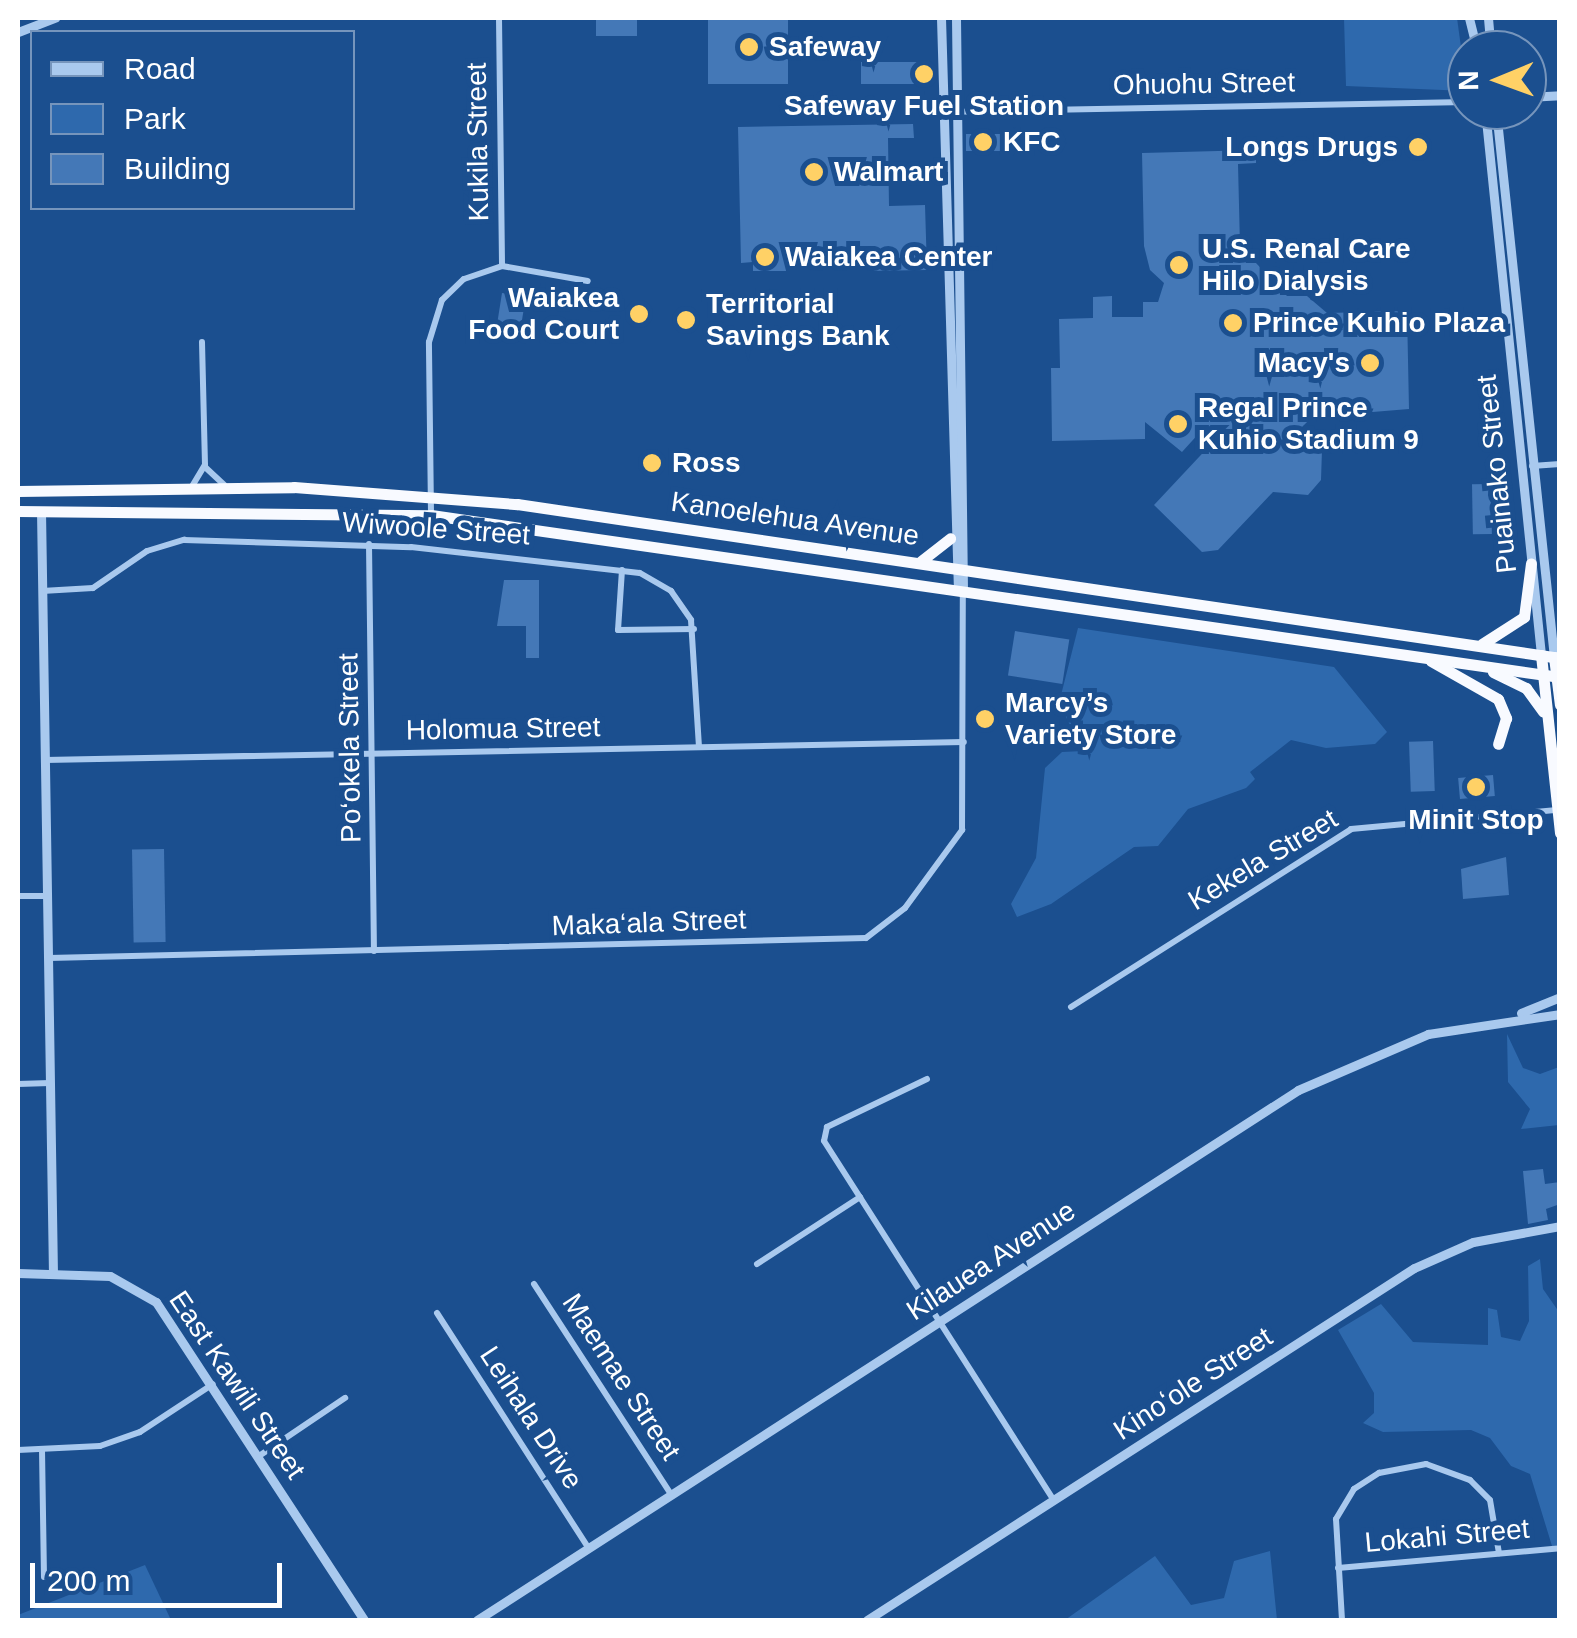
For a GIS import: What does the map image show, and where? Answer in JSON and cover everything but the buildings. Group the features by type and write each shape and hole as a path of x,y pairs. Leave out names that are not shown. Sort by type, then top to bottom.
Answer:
{"highway":[{"name":"Kanoelehua Avenue","path":"18,490 227,487 430,495 917,562 1551,657"},
{"path":"18,490 40,511 66,490"},
{"name":"Kanoelehua Avenue","path":"18,511 431,516 1553,676"},
{"path":"917,562 938,555 950,538"},
{"path":"1478,646 1524,616 1532,564"},
{"path":"1423,656 1498,699 1506,723 1498,744"},
{"name":"Puainako Street","path":"1551,657 1560,705"},
{"path":"1460,661 1526,688 1549,731"},
{"name":"Puainako Street","path":"1553,676 1549,731 1560,833"}],"street":[{"path":"18,32 55,18"},
{"name":"Kukila Street","path":"499,18 502,266"},
{"path":"941,18 950,538 960,569"},
{"path":"956,18 955,112 966,481 961,591"},
{"name":"Ohuohu Street","path":"942,112 1447,102"},
{"name":"Puainako Street","path":"1487,130 1551,657"},
{"name":"Puainako Street","path":"1498,130 1532,564 1551,657"},
{"path":"431,516 434,317 464,279 502,266 588,281"},
{"path":"190,488 205,465 202,342"},
{"path":"1525,467 1560,464"},
{"path":"205,465 227,487"},
{"path":"40,511 53,1273"},
{"name":"Wiwoole Street","path":"42,591 93,588 147,551 184,540 369,544 622,570 671,590 694,629"},
{"name":"Po‘okela Street","path":"369,544 374,951"},
{"path":"622,570 618,630 694,629 699,747"},
{"name":"Maka‘ala Street","path":"48,958 866,938 905,908 962,830 961,591"},
{"name":"Holomua Street","path":"43,760 964,742"},
{"name":"Kekela Street","path":"1071,1007 1350,829 1558,810"},
{"path":"18,896 46,896"},
{"path":"1485,1022 1560,997"},
{"name":"Kilauea Avenue","path":"477,1620 1298,1090 1374,1051 1485,1022 1560,1014"},
{"path":"927,1079 826,1127 824,1141 1054,1500"},
{"path":"18,1084 50,1083"},
{"path":"757,1264 860,1197"},
{"name":"Kinoʻole Street","path":"867,1620 1414,1268 1473,1242 1560,1226"},
{"name":"East Kawili Street","path":"18,1274 97,1274 140,1288 213,1384 364,1620"},
{"name":"Maemae Street","path":"534,1284 670,1494"},
{"name":"Leihala Drive","path":"436,1312 588,1547"},
{"path":"18,1450 100,1446 140,1432 213,1384"},
{"path":"259,1456 345,1398"},
{"path":"42,1450 44,1577"},
{"path":"1342,1620 1338,1568 1343,1502 1379,1472 1408,1465 1443,1468 1483,1491 1496,1516 1498,1553"},
{"name":"Lokahi Street","path":"1338,1568 1560,1548"}],"green space":[{"path":"1344,18 1457,18 1459,30 1447,30 1447,90 1346,86"},
{"path":"1078,628 1334,667 1387,732 1375,744 1326,748 1291,740 1250,772 1255,779 1246,788 1188,809 1158,846 1134,847 1051,904 1017,917 1011,904 1036,858 1045,768 1062,752 1083,751 1059,703"},
{"path":"1507,1034 1523,1068 1540,1074 1559,1067 1559,1125 1521,1129 1530,1109 1508,1082"},
{"path":"1540,1259 1543,1289 1559,1312 1559,1545 1552,1546 1530,1474 1511,1466 1490,1438 1471,1430 1383,1432 1363,1423 1374,1413 1374,1393 1338,1330 1381,1304 1413,1342 1488,1345 1488,1308 1497,1310 1501,1337 1520,1341 1529,1321 1528,1266"},
{"path":"1270,1551 1277,1620 1065,1620 1155,1556 1191,1605 1224,1598 1234,1561"},
{"path":"145,1565 171,1620 18,1620 18,1615"}],"place":[{"name":"Safeway","path":"749,47"},
{"name":"Safeway Fuel Station","path":"924,74"},
{"name":"KFC","path":"983,142"},
{"name":"Longs Drugs","path":"1418,147"},
{"name":"Walmart","path":"814,172"},
{"name":"Waiakea Center","path":"765,257"},
{"name":"U.S. Renal Care Hilo Dialysis","path":"1179,265"},
{"name":"Waiakea Food Court","path":"639,314"},
{"name":"Territorial Savings Bank","path":"686,320"},
{"name":"Prince Kuhio Plaza","path":"1233,323"},
{"name":"Macy's","path":"1370,363"},
{"name":"Regal Prince Kuhio Stadium 9","path":"1178,424"},
{"name":"Ross","path":"652,463"},
{"name":"Marcy’s Variety Store","path":"985,719"},
{"name":"Minit Stop","path":"1476,787"}]}
